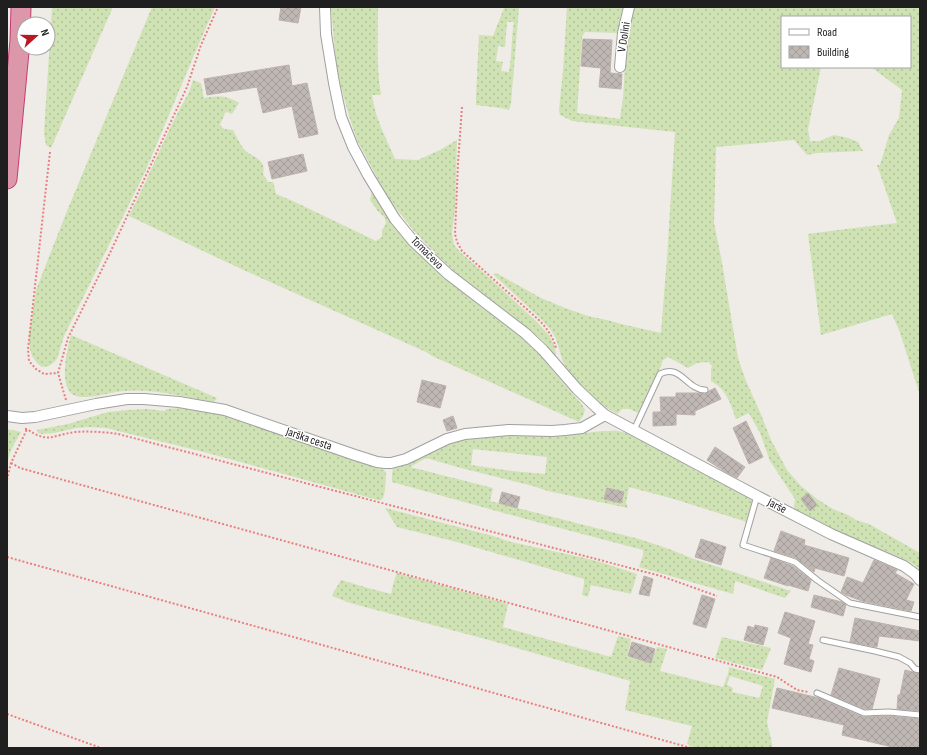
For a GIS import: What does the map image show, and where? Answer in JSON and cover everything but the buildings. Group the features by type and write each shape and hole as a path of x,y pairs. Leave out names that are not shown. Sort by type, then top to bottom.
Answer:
{"highway":[{"path":"7,180 20,41 21,7"}],"street":[{"name":"Tomačevo","path":"325,7 326,34 341,117 353,147 395,219 413,241 448,274 525,333 544,350 577,389 605,415 634,430"},
{"name":"V Dolini","path":"620,67 623,33 629,7"},
{"name":"Jarška cesta","path":"8,416 27,418 44,416 112,400 136,398 179,402 224,410 355,455 385,463 406,459 447,440 465,434 509,430 552,431 582,428 605,415"},
{"name":"Jarše","path":"634,430 831,534 904,566 920,580"}],"lane":[{"path":"634,430 660,374 665,371 675,372 690,384 700,390 705,390"},
{"path":"757,496 744,545 795,562 817,580 850,603 920,618"},
{"path":"823,640 899,657 910,663 915,669 920,670"},
{"path":"817,693 864,713 889,712 920,716"}],"path":[{"path":"69,410 58,373 68,338 110,253 187,87 200,45 218,7"},
{"path":"462,107 455,229 457,242 462,251 540,321 549,331 556,347 558,367"},
{"path":"50,152 28,349 29,361 36,369 44,374 58,373"},
{"path":"7,480 11,464 27,429 42,438 55,437 73,432 100,431 118,434 661,576 717,596"},
{"path":"11,464 27,470 777,678 796,690 817,693"},
{"path":"7,558 690,748"},
{"path":"7,714 101,748"}],"green space":[{"path":"52,7 113,7 51,148 46,145 44,133 49,56 56,56 56,16 51,16"},
{"path":"152,7 215,7 145,172 64,336 57,359 49,366 42,367 32,356 30,349 29,336 36,290 67,211"},
{"path":"331,7 378,7 378,62 381,95 372,95 378,120 395,159 418,160 457,140 455,208 452,233 454,245 548,334 555,347 556,356 543,341 467,283 439,257 414,231 388,198 357,140 349,116 336,62"},
{"path":"498,7 519,7 511,103 509,110 476,105 479,35 493,36 504,8","holes":["507,22 514,22 509,72 501,71 503,62 496,61 498,46 505,47"]},
{"path":"567,7 626,7 622,26 618,33 585,32 582,37 577,113 620,119 623,98 627,32 634,7 920,7 920,395 899,330 892,314 821,335 808,234 897,223 877,165 880,165 889,135 899,118 902,90 872,68 911,68 911,16 781,16 781,68 821,68 808,129 810,141 820,141 834,135 858,142 863,151 817,153 807,155 794,140 716,147 714,223 738,358 771,440 787,470 801,486 817,499 833,509 856,520 869,524 920,553 920,570 913,564 901,558 817,523 794,510 795,499 770,461 760,433 749,413 736,419 730,402 721,388 711,381 712,366 708,362 697,363 688,368 668,357 663,360 638,413 630,409 622,409 617,414 601,404 571,376 563,362 556,339 551,330 493,274 496,273 541,298 565,308 588,316 661,333 675,132 572,121 560,115 559,110"},
{"path":"193,80 201,83 204,98 222,97 239,103 232,114 227,112 225,113 220,125 224,129 233,130 243,148 263,164 263,174 268,182 273,182 276,194 376,241 382,237 382,231 386,223 385,218 370,200 372,190 436,269 481,307 529,343 581,403 585,410 579,422 237,267 129,216 173,122 189,92"},
{"path":"71,335 217,398 214,402 134,390 90,397 72,394 68,389 65,374 66,357"},
{"path":"182,408 204,410 221,414 384,470 386,473 383,498 378,500 204,452 106,428 76,428 42,434 38,433 37,430 68,424 108,412 147,409 164,411 167,409"},
{"path":"7,429 21,432 11,450 7,464"},
{"path":"603,431 617,431 630,434 646,440 684,461 695,470 704,472 753,498 755,503 747,522 674,499 629,487 626,503 628,508 548,491 426,458 410,467 493,488 490,501 639,539 791,591 785,598 735,581 733,594 639,567 643,550 392,482 393,468 452,441 511,435 557,436","holes":["473,449 547,457 545,474 471,465"]},
{"path":"385,508 511,542 597,561 637,574 631,594 591,585 588,597 582,595 584,579 457,542 397,527"},
{"path":"397,573 508,604 503,627 611,657 618,636 631,639 627,657 651,663 657,647 667,649 660,671 723,687 729,667 775,679 767,722 773,748 695,748 687,744 692,726 625,710 630,681 489,640 350,603 332,596 341,580 391,594","holes":["730,676 763,686 759,698 732,692 733,688 727,685"]},
{"path":"722,637 771,648 762,670 715,658"}]}
